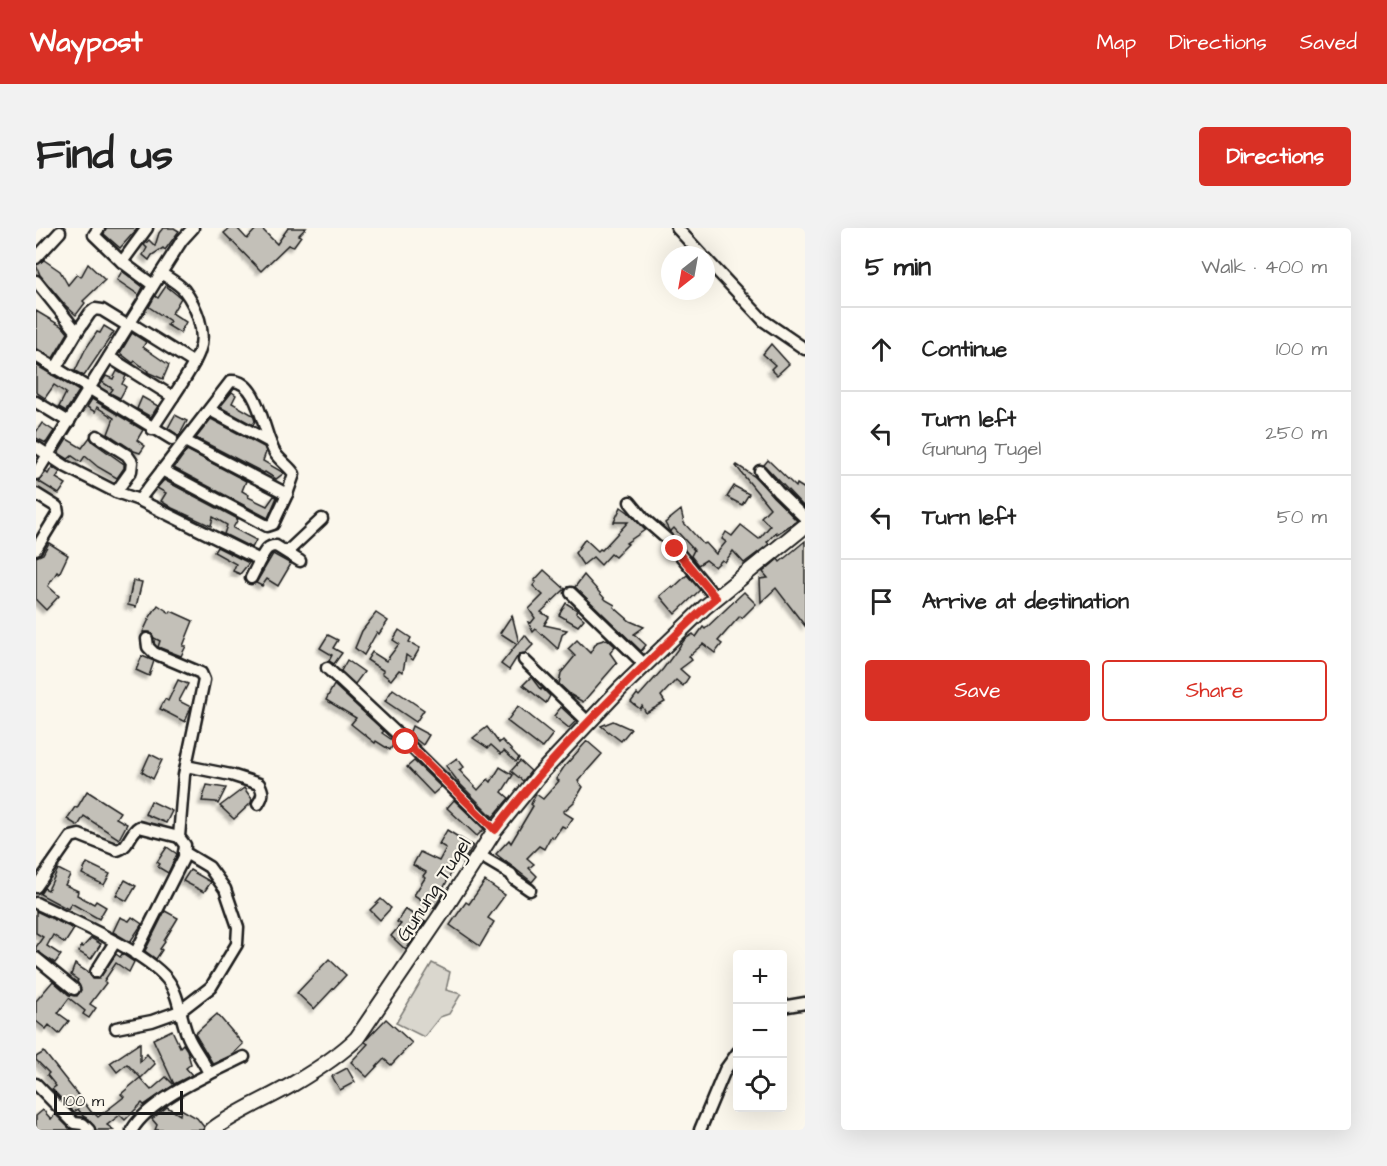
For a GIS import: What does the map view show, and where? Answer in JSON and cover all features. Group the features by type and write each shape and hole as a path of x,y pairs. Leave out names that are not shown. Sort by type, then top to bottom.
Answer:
{"main road":[{"name":"Gunung Tugel","path":"212,1130 232,1116 292,1084 357,1038 495,830 540,774 645,665 716,598 805,526"}],"street":[{"path":"122,262 147,228"},
{"path":"677,228 694,246"},
{"path":"36,474 190,229"},
{"path":"94,230 122,262 153,285"},
{"path":"36,258 60,232"},
{"path":"715,269 764,321 805,349"},
{"path":"152,429 194,363 202,341 202,331 194,307 184,291 161,273"},
{"path":"37,284 77,332"},
{"path":"56,369 77,332 95,309 102,310 129,324 194,363"},
{"path":"36,356 172,440"},
{"path":"109,357 172,397"},
{"path":"139,500 162,470 210,410 231,381 244,384 252,393 275,454 294,474 273,524 267,526 162,470"},
{"path":"36,402 69,422"},
{"path":"210,410 270,442"},
{"path":"97,436 127,455 132,462 133,467 116,492"},
{"path":"185,441 287,494"},
{"path":"36,447 48,456 116,492 139,500 260,560"},
{"path":"760,471 805,518"},
{"path":"36,494 57,507 58,513 36,549"},
{"path":"630,502 644,519 667,539 716,598"},
{"path":"287,552 322,519"},
{"path":"250,578 268,548 272,546 300,561"},
{"path":"571,592 645,665"},
{"path":"135,954 184,857 184,845 179,837 186,766 204,678 201,674 154,653 148,647 147,639"},
{"path":"524,660 588,722"},
{"path":"327,668 495,830"},
{"path":"186,766 231,775 259,784 263,796 258,804"},
{"path":"36,887 71,837 79,835 117,850 122,849 134,830 139,827 179,837"},
{"path":"116,1028 152,1021 180,1011 212,987 237,944 238,927 225,889 209,867 184,852"},
{"path":"479,855 511,874 514,879 530,890"},
{"path":"36,903 115,942 153,966 167,979 176,996 187,1037 209,1074"},
{"path":"96,972 115,942"},
{"path":"36,958 74,989"},
{"path":"787,1006 805,1003"},
{"path":"132,1130 142,1116 152,1109 209,1074 244,1057"},
{"path":"700,1130 725,1071 734,1058"},
{"path":"36,1084 74,1123 83,1124 89,1130"}],"shaded area":[{"path":"432,963 450,972 446,990 461,994 449,1014 440,1017 424,1037 396,1023"}],"building":[{"path":"106,228 138,228 120,248 104,234"},
{"path":"163,228 174,228 179,231 165,250 163,248 152,255 149,260 143,255 147,248 144,245 149,240 155,246"},
{"path":"230,228 237,228 247,239 257,228 261,228 277,244 288,228 306,228 299,235 301,236 293,247 288,245 261,271 224,233"},
{"path":"44,260 60,271 68,285 77,274 81,277 88,264 105,280 83,301 85,303 76,315 40,275 36,265"},
{"path":"122,271 143,287 139,295 117,280"},
{"path":"166,286 181,298 172,313 186,322 180,333 167,325 170,321 149,307 155,296 158,298"},
{"path":"36,311 63,327 68,333 53,358 36,349"},
{"path":"104,326 114,332 84,376 75,371 85,350"},
{"path":"132,333 146,342 143,347 169,365 163,379 147,372 135,361 133,363 120,353"},
{"path":"771,344 789,364 777,375 771,369 775,365 763,354"},
{"path":"36,365 79,391 66,411 59,407 66,393 54,385 45,398 36,392"},
{"path":"117,371 126,376 122,384 126,387 120,398 110,393 113,389 102,382 106,376 113,379"},
{"path":"232,392 236,395 232,403 253,415 255,421 253,425 220,407"},
{"path":"142,397 158,406 151,417 137,409"},
{"path":"92,399 143,430 137,440 145,446 140,453 108,434 114,418 97,407 95,412 87,407"},
{"path":"175,415 187,421 179,436 168,428"},
{"path":"211,419 264,447 266,452 263,461 284,473 276,479 196,438"},
{"path":"42,423 54,431 46,443 36,438 36,432"},
{"path":"90,437 93,442 124,464 117,478 85,456 81,462 72,456 68,459 60,454 67,439 82,448"},
{"path":"187,450 246,481 242,491 249,495 248,497 267,506 274,496 277,497 268,518 174,468"},
{"path":"768,460 796,487 797,484 805,489 805,508 764,465"},
{"path":"737,465 754,476 797,521 777,534 776,532 767,542 769,544 744,563 733,551 725,562 722,560 715,567 706,560 698,565 691,556 694,550 674,528 670,532 665,523 681,510 684,523 703,544 706,543 716,554 726,542 722,539 726,532 732,536 741,525 759,539 770,526 761,517 770,508"},
{"path":"52,467 60,472 56,478 66,484 59,494 38,481 46,472 48,474"},
{"path":"164,480 238,519 233,528 256,540 252,548 224,534 227,525 213,517 211,526 161,501 166,493 157,488"},
{"path":"734,486 749,494 742,505 727,497"},
{"path":"621,507 645,530 626,543 628,544 615,557 611,554 601,565 593,557 583,565 575,553 585,539 598,551 602,550 628,522 614,522"},
{"path":"805,541 805,626 776,588 761,602 760,579 768,578 763,572 778,559 780,562"},
{"path":"49,543 68,555 59,574 57,572 48,586 59,596 46,610 36,600 36,557 43,554"},
{"path":"217,547 249,563 240,574 233,571 236,564 214,552"},
{"path":"273,554 291,564 278,586 267,579 262,586 256,583"},
{"path":"544,570 565,589 541,612 549,617 544,625 567,630 562,635 558,649 536,629 533,632 528,622 531,623 535,618 529,609 543,595 533,586 536,582 534,581"},
{"path":"584,575 606,600 615,605 614,607 630,621 644,627 634,634 646,645 641,651 575,587"},
{"path":"687,575 700,590 675,614 660,596"},
{"path":"133,580 142,582 136,607 128,605"},
{"path":"744,592 756,604 742,618 740,616 718,641 722,644 715,653 703,644 689,656 692,660 680,669 689,677 683,686 676,680 661,696 665,702 646,713 642,706 640,709 631,702 663,669 685,639 693,634 696,637 703,627 705,629"},
{"path":"566,603 577,610 576,612 584,619 578,626 559,615"},
{"path":"158,605 170,613 171,611 193,621 181,656 158,647 160,641 150,632 143,632"},
{"path":"376,613 388,621 379,634 377,632 364,655 355,648 362,631"},
{"path":"512,615 519,643 525,635 533,645 525,653 519,654 509,670 501,664 517,644 500,633"},
{"path":"399,630 411,638 409,642 420,648 413,660 406,655 403,672 399,670 391,680 382,673 384,671 367,660 372,652 386,661 399,644 393,640"},
{"path":"328,635 338,640 333,648 342,653 334,664 329,661 332,655 320,648"},
{"path":"607,639 615,646 610,653 617,663 583,702 559,684 561,673 575,656 568,649 577,640 590,653 597,642"},
{"path":"142,656 154,661 149,676 136,670"},
{"path":"347,660 364,672 355,684 341,671"},
{"path":"531,677 541,690 542,688 550,696 546,703 523,685"},
{"path":"178,680 188,684 179,701 191,707 185,722 160,709 165,699 168,701"},
{"path":"334,685 384,731 382,733 395,742 390,750 376,741 375,743 351,724 356,718 326,700"},
{"path":"393,689 424,710 416,722 385,701"},
{"path":"518,706 553,734 542,748 507,721"},
{"path":"561,707 576,721 569,728 554,716"},
{"path":"613,721 631,729 621,741 601,726"},
{"path":"412,726 429,735 423,745 409,734"},
{"path":"487,727 499,743 502,740 519,758 516,762 504,751 501,754 491,745 488,748 473,738"},
{"path":"587,741 602,754 578,781 583,787 574,802 563,812 573,818 566,828 562,826 554,838 551,836 544,849 539,846 527,858 534,864 529,868 537,876 532,882 496,854 509,840 511,843 533,806 531,804 536,794 543,799 559,781 556,779 564,767"},
{"path":"150,754 162,760 153,779 142,772"},
{"path":"457,758 464,767 459,770 478,790 488,779 491,782 500,767 513,775 502,792 509,798 493,817 460,784 446,766"},
{"path":"414,761 441,787 433,794 407,767"},
{"path":"520,761 531,771 523,781 511,771"},
{"path":"207,785 226,788 218,804 202,801"},
{"path":"244,788 252,799 251,803 234,819 220,806"},
{"path":"87,791 120,812 116,818 127,824 119,839 84,816 78,826 67,819"},
{"path":"454,800 484,829 477,836 447,808"},
{"path":"151,801 172,811 166,823 145,814"},
{"path":"447,830 473,846 465,859 460,856 443,889 445,891 434,908 414,895 425,878 423,876 426,872 413,865 420,852 439,861 446,848 439,844"},
{"path":"167,847 177,854 168,873 158,867 160,864 157,862"},
{"path":"87,863 110,874 104,885 82,874"},
{"path":"58,869 70,875 65,885 78,891 77,895 94,904 96,901 106,907 99,919 71,903 68,909 40,894 44,888 48,890"},
{"path":"190,870 211,882 204,892 183,881"},
{"path":"125,880 136,886 127,901 116,895"},
{"path":"485,881 505,895 488,918 494,922 480,946 450,925"},
{"path":"381,899 391,908 380,920 370,910"},
{"path":"405,909 425,922 406,950 391,936 401,924 397,922"},
{"path":"36,911 74,929 65,943 53,935 47,946 61,955 55,963 36,951 43,937 36,933"},
{"path":"165,911 178,918 156,959 145,951"},
{"path":"120,917 129,921 132,917 142,924 130,942 113,932"},
{"path":"91,938 101,944 91,959 79,952 81,946 83,947"},
{"path":"116,954 120,957 122,954 134,962 129,972 116,963 104,981 106,983 90,1004 96,1008 89,1018 83,1014 85,1011 69,998 58,1013 69,1021 59,1034 49,1025 46,1029 36,1021 36,1001 53,981 69,995 77,996 81,990 78,980 71,975 75,964 89,973 93,979 99,979"},
{"path":"329,959 346,975 314,1009 297,993"},
{"path":"217,1014 243,1044 232,1055 213,1064 195,1034"},
{"path":"386,1019 412,1043 391,1065 384,1059 367,1077 351,1062 368,1044 366,1040"},
{"path":"172,1030 180,1047 183,1044 187,1050 191,1064 186,1068 192,1075 174,1084 153,1039"},
{"path":"140,1043 140,1062 147,1054 155,1064 141,1078 127,1064 117,1072 110,1063"},
{"path":"44,1052 93,1114 98,1117 124,1097 121,1094 140,1078 151,1090 166,1077 174,1085 144,1105 142,1103 125,1120 120,1115 107,1125 114,1130 96,1130 78,1109 74,1112 52,1089 56,1086 47,1075 49,1073 36,1060 36,1057"},
{"path":"347,1068 355,1082 340,1090 332,1076"},
{"path":"167,1107 180,1115 181,1109 197,1118 204,1127 203,1130 155,1130 157,1125 152,1119"},
{"path":"43,1110 51,1119 55,1114 71,1130 36,1130 36,1116"}],"route":[{"path":"406,742 495,830 540,774 588,722 716,598 675,549"}]}
